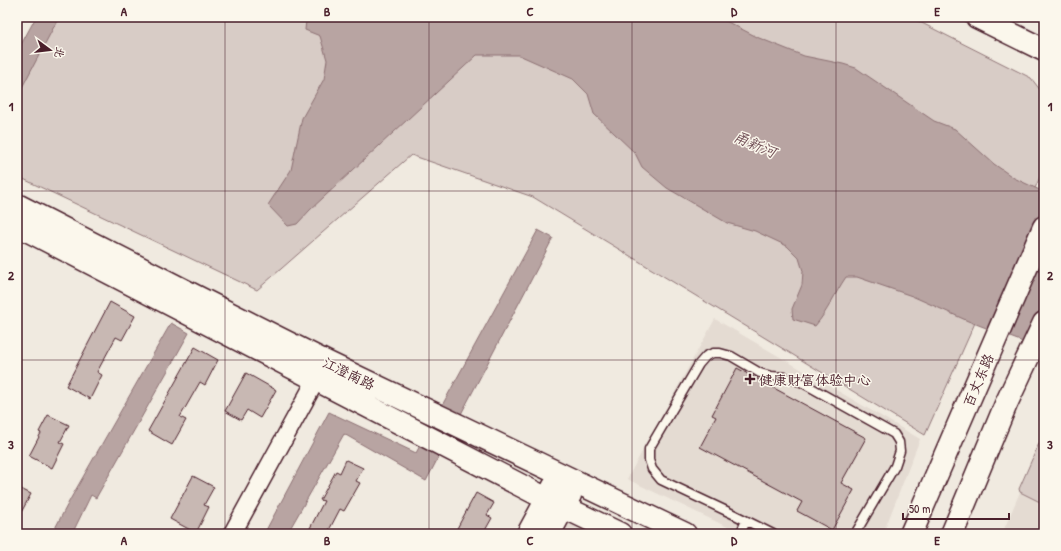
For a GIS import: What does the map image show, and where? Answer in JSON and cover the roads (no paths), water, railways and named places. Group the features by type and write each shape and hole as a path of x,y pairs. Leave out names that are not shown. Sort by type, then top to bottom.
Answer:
{"main road":[{"path":"977,17 1044,50"},
{"name":"江澄南路","path":"17,205 195,296 322,371 555,503 620,534"},
{"name":"江澄南路","path":"17,225 322,371 569,478 685,534"},
{"name":"百丈东路","path":"911,534 1044,227"},
{"path":"952,534 1006,404 1044,323"},
{"path":"528,534 555,503 569,478"},
{"path":"549,534 555,503"}],"street":[{"path":"232,534 322,371"}],"lane":[{"path":"773,534 662,480 652,469 649,460 650,449 699,364 706,356 713,353 731,356 760,373 784,377 801,382 894,434 899,442 900,451 895,466 855,534"},
{"path":"740,534 746,521"}],"water":[{"path":"36,17 59,17 17,97 17,52"},
{"name":"甬新河","path":"293,17 718,17 759,38 804,56 856,68 934,121 955,129 994,164 1014,178 1044,192 1044,350 968,321 912,296 857,277 846,277 815,326 793,319 792,309 802,285 803,271 799,258 787,246 755,231 727,223 667,188 642,167 635,153 594,114 588,94 573,79 519,55 477,55 310,210 297,224 288,226 268,205 291,170 302,118 324,79 327,60 320,36 305,30 306,20"},
{"path":"538,230 553,238 426,481 344,434 287,534 264,534 329,412 416,453"},
{"path":"171,323 189,333 96,498 91,495 72,534 52,534 71,498"}],"place":[{"name":"健康财富体验中心","path":"750,379"}]}
